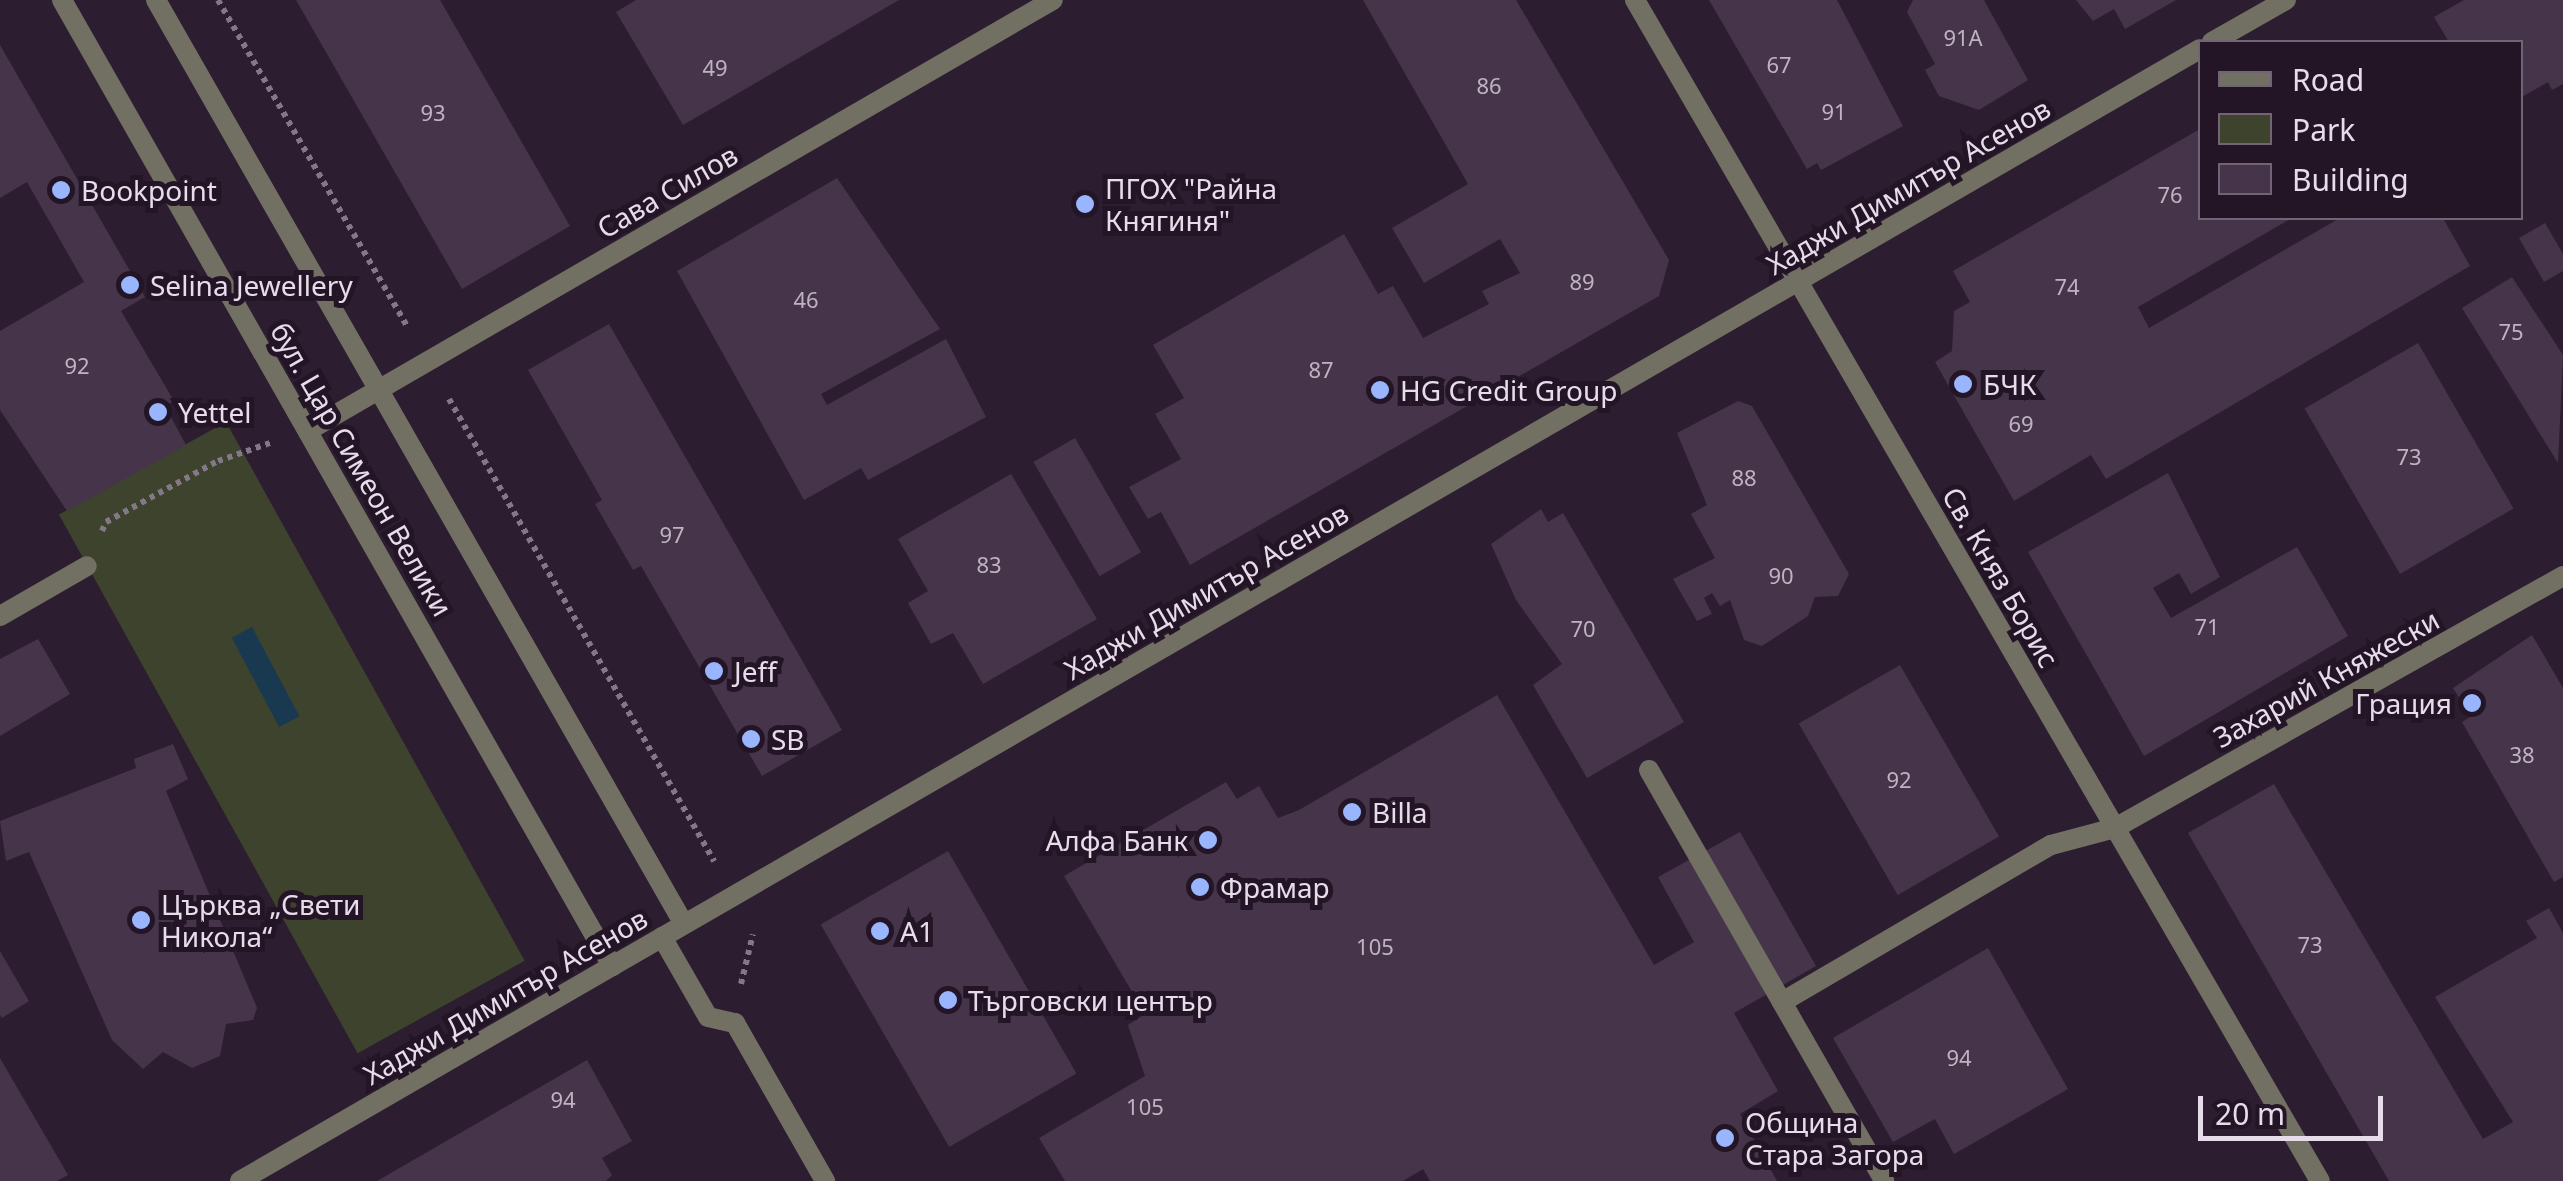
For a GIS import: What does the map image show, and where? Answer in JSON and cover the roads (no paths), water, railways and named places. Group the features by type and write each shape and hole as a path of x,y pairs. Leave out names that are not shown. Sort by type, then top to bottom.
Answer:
{"street":[{"name":"бул. Цар Симеон Велики","path":"62,0 612,966"},
{"name":"бул. Цар Симеон Велики","path":"156,0 684,924"},
{"name":"Сава Силов","path":"309,430 1053,0"},
{"name":"Св. Княз Борис","path":"1635,0 2320,1181"},
{"path":"2216,40 2286,0"},
{"name":"Хаджи Димитър Асенов","path":"240,1181 2198,50"},
{"path":"0,616 87,566"},
{"name":"Захарий Княжески","path":"1782,1002 2052,845 2115,828 2563,576"},
{"path":"1648,770 1884,1181"},
{"path":"662,937 708,1016 735,1023 825,1181"}],"water":[{"path":"252,627 299,716 279,727 232,638"}],"place":[{"name":"Bookpoint","path":"61,190"},
{"name":"ПГОХ \"Райна Княгиня\"","path":"1085,204"},
{"name":"Selina Jewellery","path":"130,285"},
{"name":"БЧК","path":"1963,384"},
{"name":"HG Credit Group","path":"1380,390"},
{"name":"Yettel","path":"158,412"},
{"name":"Jeff","path":"714,671"},
{"name":"Грация","path":"2472,703"},
{"name":"SB","path":"751,739"},
{"name":"Billa","path":"1352,812"},
{"name":"Алфа Банк","path":"1208,840"},
{"name":"Фрамар","path":"1200,887"},
{"name":"Църква „Свети Никола“","path":"141,920"},
{"name":"A1","path":"880,931"},
{"name":"Търговски център","path":"948,1000"},
{"name":"Община Стара Загора","path":"1725,1138"}]}
